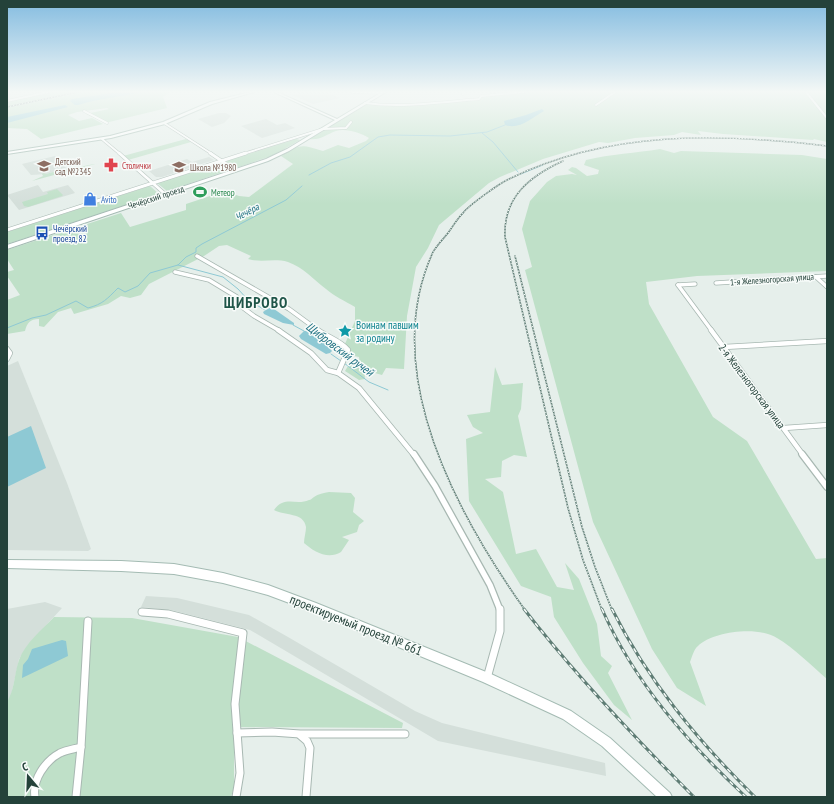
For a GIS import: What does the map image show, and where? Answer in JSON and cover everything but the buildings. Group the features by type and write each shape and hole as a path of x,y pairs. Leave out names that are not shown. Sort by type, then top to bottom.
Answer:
{"main road":[{"path":"7,153 102,139 139,130"},
{"name":"Чечёрский проезд","path":"7,246 279,155 322,130"},
{"name":"проектируемый проезд № 661","path":"7,564 121,566 174,569 223,578 268,590 487,678 549,706 584,726 623,756 666,797"}],"street":[{"path":"174,130 235,170"},
{"path":"296,138 322,130"},
{"path":"296,138 303,141"},
{"name":"Чечёрский проезд","path":"7,230 296,138"},
{"path":"102,139 165,194"},
{"path":"197,256 289,309 327,337 345,346 348,350 338,373"},
{"path":"175,272 209,280 237,297 242,306 254,316 280,331 311,353 327,370 338,373 359,388 418,459 436,486 500,607 501,623 487,678"},
{"path":"816,276 827,287"},
{"name":"1-я Железногорская улица","path":"716,283 827,276"},
{"name":"2-я Железногорская улица","path":"695,284 678,285 827,487"},
{"path":"724,347 827,341"},
{"path":"7,349 10,354 7,358"},
{"path":"784,428 827,425"},
{"path":"142,612 168,614 243,633 235,704 240,773 236,797"},
{"path":"76,797 81,748 88,621"},
{"path":"237,733 272,732 300,734 405,734"},
{"path":"300,734 307,741 310,748 306,797"},
{"path":"35,797 35,786 40,772 46,764 59,753 81,748"}],"shaded area":[{"path":"247,130 290,130 262,138"},
{"name":"Детский сад №2345","path":"55,156 66,168 46,174 31,175 22,164"},
{"name":"Школа №1980","path":"209,157 214,160 162,177 156,177 149,171 187,159 192,162"},
{"path":"38,185 43,192 68,185 75,193 19,210 7,195"},
{"path":"18,361 67,483 91,549 88,551 7,550 7,366"},
{"path":"146,596 177,598 249,615 415,711 442,723 605,763 606,776 438,741 250,630 171,610 141,607"},
{"path":"45,602 62,608 28,645 19,659 11,696 7,702 7,609"}],"green space":[{"path":"28,130 80,130 41,139"},
{"path":"324,130 827,130 827,142 814,139 723,134 698,131 701,135 682,132 674,135 635,138 608,143 599,142 543,159 489,183 439,225 428,248 416,267 407,316 404,369 386,368 382,375 364,370 360,364 359,357 341,353 355,321 355,307 332,294 294,264 283,261 258,261 248,259 251,256 227,245 219,246 204,256 149,284 141,295 130,298 121,296 108,304 74,314 71,308 58,312 44,327 39,326 39,319 36,319 29,322 25,331 7,334 7,300 20,295 7,276 7,272 14,270 7,259 7,250 121,213 130,227 186,210 186,204 225,191 239,196 249,197 293,164 281,156 297,147 305,146 323,151 338,145 349,148 366,141 369,138 362,134 340,130 323,137 309,139"},
{"path":"186,139 191,142 128,160 123,156"},
{"path":"296,139 300,140 274,155 236,168 226,161"},
{"path":"660,149 674,153 681,151 802,155 827,159 827,271 697,276 646,282 649,304 713,417 747,441 816,559 827,558 827,679 803,657 769,634 748,631 725,634 705,641 698,646 694,651 690,662 706,706 677,688 652,649 593,522 525,270 532,267 522,229 530,201 547,182 556,176 572,174 577,175 568,170 572,167 576,168 587,176 598,174 599,170 584,165 586,160"},
{"path":"95,164 32,181 43,176 43,173 46,174"},
{"path":"219,164 229,170 167,191 157,183"},
{"path":"150,186 159,194 7,244 7,232"},
{"path":"57,189 63,195 62,196 28,207 24,206 22,202 48,194 47,192"},
{"path":"352,365 363,371 365,379 359,380 345,371 348,366"},
{"path":"495,367 502,385 523,383 521,409 518,416 527,457 514,455 502,461 501,477 485,479 503,492 516,554 536,549 557,587 574,590 565,563 579,579 597,624 601,656 612,666 608,673 632,720 614,705 583,663 554,617 551,597 521,586 469,501 466,439 483,433 473,427 467,415 490,412"},
{"path":"329,492 351,493 355,498 353,512 364,521 359,525 357,532 342,537 349,540 341,552 326,555 317,552 304,543 306,527 302,519 274,510 282,503 304,502 319,494"},
{"path":"54,617 132,618 238,637 403,723 402,728 234,727 234,787 231,797 7,797 7,702 12,692 17,665 25,648"}],"water":[{"path":"269,308 274,309 294,323 294,325 283,323 264,314 263,312"},
{"path":"304,331 314,331 332,351 326,354 301,339 299,336"},
{"path":"31,426 46,468 7,487 7,437"},
{"path":"62,640 66,641 68,656 22,678 23,665 28,659 32,649"}],"waterway":[{"name":"Чечёра","path":"309,175 331,163 350,157 378,137 390,135 450,136 487,132 493,130"},
{"path":"482,133 493,142 518,172"},
{"path":"521,174 543,165"},
{"name":"Чечёра","path":"178,265 186,257 196,252 196,248 202,244 286,200 302,186"},
{"name":"Чечёра","path":"7,328 32,318 46,315 76,301 88,308 97,305 104,301 118,288 125,292 138,286 150,273 178,265"},
{"name":"Щибровский ручей","path":"178,265 223,277 238,289 248,300 265,310"},
{"name":"Щибровский ручей","path":"293,325 304,331"},
{"name":"Щибровский ручей","path":"331,354 341,361"},
{"name":"Щибровский ручей","path":"344,363 369,382 388,390"}],"railway":[{"path":"525,610 499,572 474,530 451,486 432,440 420,392 414,345 418,298 433,252 438,244 466,209 499,185 509,179 547,163 585,151 665,139 705,138 746,139 827,146"},
{"path":"563,161 530,181 514,199 509,210 505,237 568,508 583,560 602,610"},
{"path":"515,256 582,527 595,567 612,610"},
{"path":"524,609 606,706 694,797"},
{"path":"602,609 630,662 664,710 683,733 746,797"},
{"path":"612,609 642,661 676,709 694,732 755,797"}],"place":[{"name":"Столички","path":"111,165"},
{"name":"Детский сад №2345","path":"44,166"},
{"name":"Школа №1980","path":"179,167"},
{"name":"Метеор","path":"200,192"},
{"name":"Avito","path":"90,199"},
{"name":"Чечёрский проезд, 82","path":"42,233"},
{"name":"Воинам павшим за родину","path":"345,331"}],"district":[{"name":"ЩИБРОВО","path":"256,302"}]}
